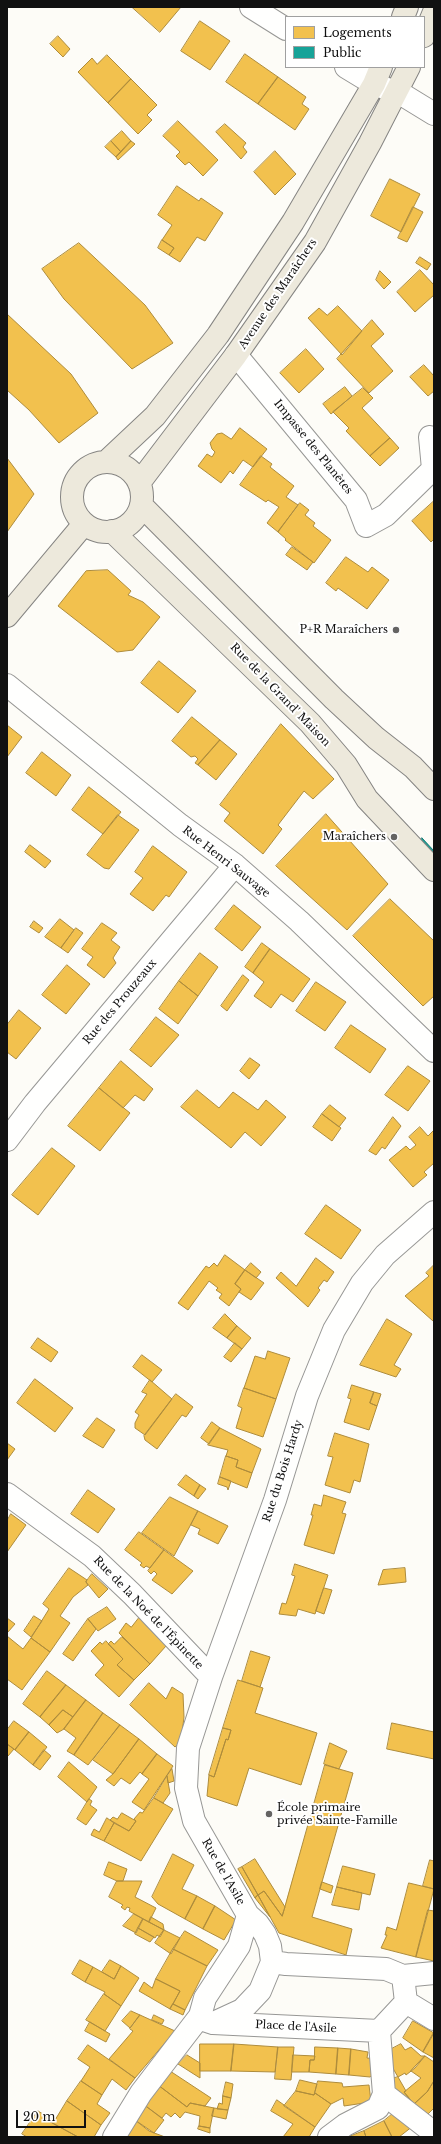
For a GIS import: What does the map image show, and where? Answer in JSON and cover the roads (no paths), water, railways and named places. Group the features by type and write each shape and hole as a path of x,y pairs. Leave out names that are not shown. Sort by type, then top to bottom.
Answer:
{"main road":[{"path":"425,34 434,12"},
{"name":"Avenue des Maraîchers","path":"139,483 236,355 315,242 408,68"},
{"path":"106,462 155,416 218,335 293,222 377,76"},
{"path":"106,462 124,466 133,473 139,483 142,498 139,512 126,527 112,531 98,531 84,524 75,512 72,497 73,489 79,476 91,466 106,462"},
{"path":"141,505 334,699 376,738 413,767 434,789"},
{"path":"7,616 84,524"},
{"name":"Rue de la Grand' Maison","path":"112,531 310,723 346,765 367,799 434,870"}],"street":[{"path":"251,7 285,28"},
{"path":"349,68 377,76 396,91 434,114"},
{"name":"Impasse des Planètes","path":"236,355 356,500 366,526 386,515 432,469 430,437"},
{"name":"Rue Henri Sauvage","path":"7,685 180,825 234,865 299,921 434,1051"},
{"name":"Rue des Prouzeaux","path":"7,1140 35,1103 234,865"},
{"name":"Rue du Bois Hardy","path":"187,1761 188,1748 211,1677 275,1500 307,1396 334,1330 362,1283 385,1255 434,1212"},
{"name":"Rue de la Noé de l'Épinette","path":"7,1494 92,1556 138,1600 211,1677"},
{"name":"Rue de l'Asile","path":"114,2137 142,2093 207,2020 205,1998 239,1946 248,1915 194,1821 188,1805 186,1788 187,1761"},
{"path":"248,1915 258,1924 265,1934 270,1946 272,1962 386,1969 404,1976 434,1973"},
{"name":"Place de l'Asile","path":"207,2020 242,2010 260,1991 272,1962"},
{"path":"329,2137 345,2125 378,2108 384,2094 379,2031 406,2002 404,1976"},
{"path":"406,2002 434,2018"},
{"name":"Place de l'Asile","path":"207,2020 379,2031"},
{"path":"384,2094 434,2133"}],"place":[{"name":"P+R Maraîchers","path":"396,630"},
{"name":"Maraîchers","path":"394,837"},
{"name":"École primaire privée Sainte-Famille","path":"269,1814"}]}
